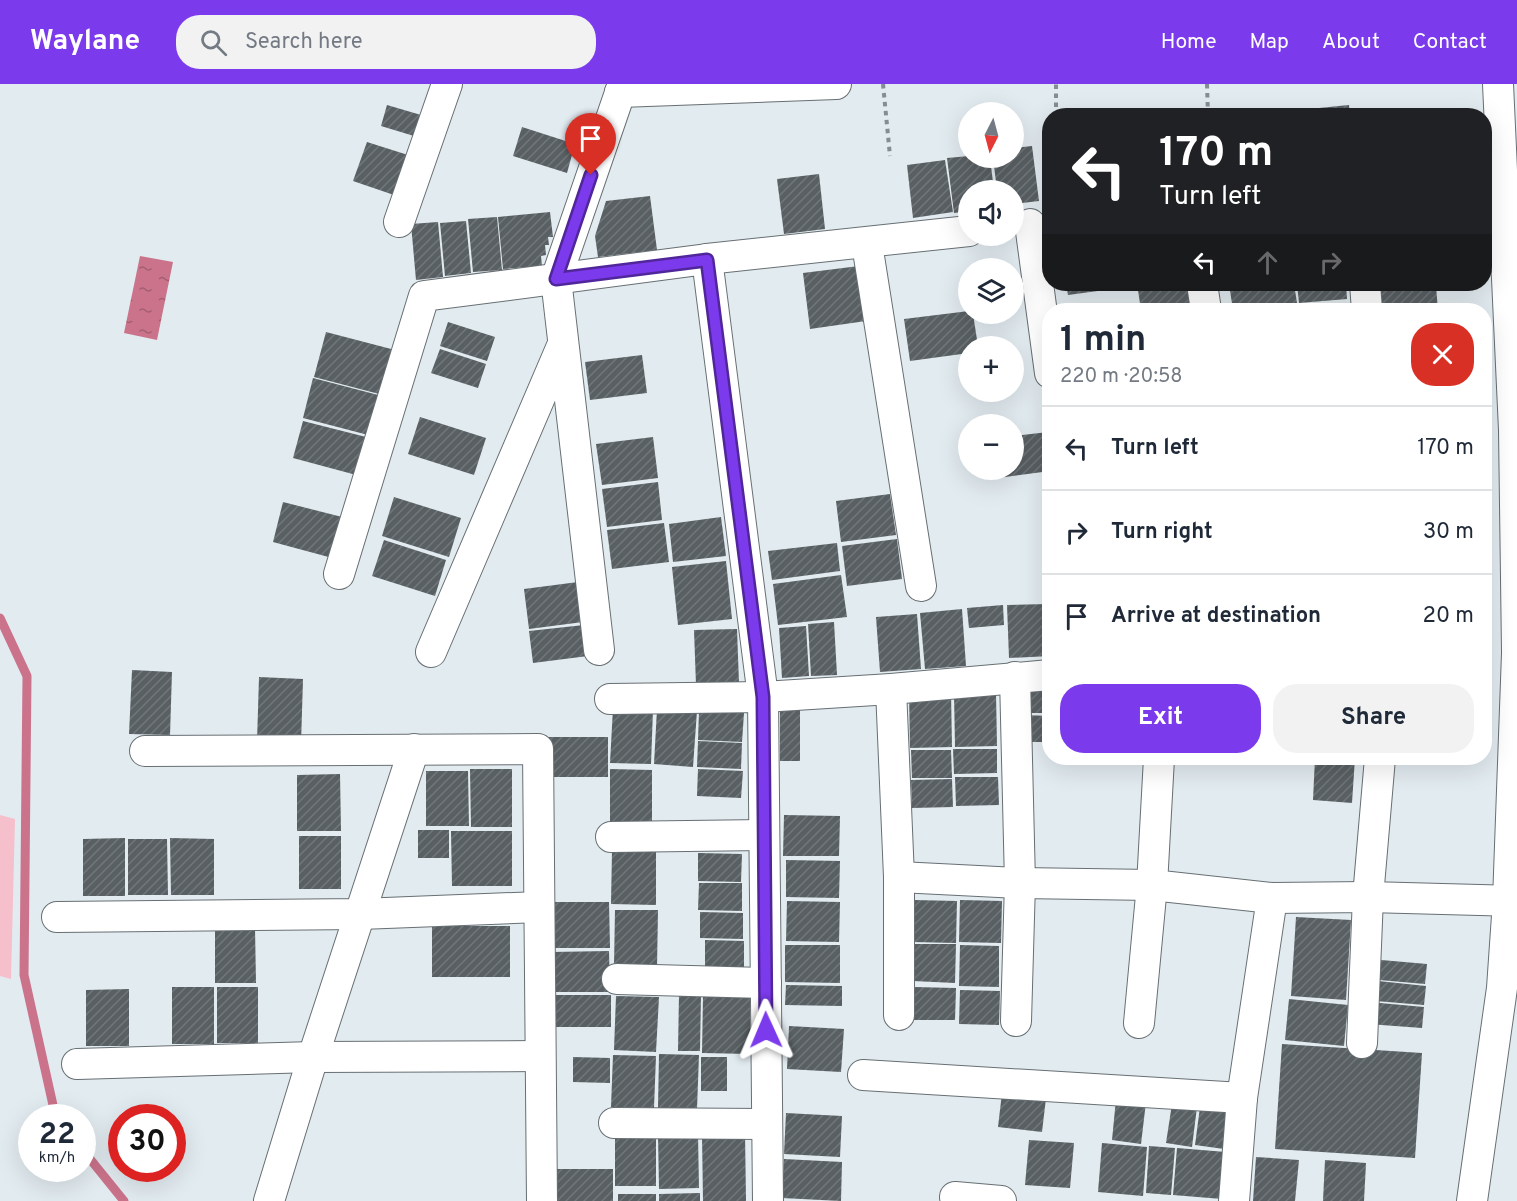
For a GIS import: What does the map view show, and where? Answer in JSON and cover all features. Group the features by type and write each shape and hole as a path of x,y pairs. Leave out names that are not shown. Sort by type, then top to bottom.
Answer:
{"street":[{"path":"399,222 447,84"},
{"path":"599,650 556,279 622,88 836,84"},
{"path":"1472,1201 1513,901 1517,653 1515,453 1504,99"},
{"path":"1031,223 1042,310"},
{"path":"339,574 424,296 707,260 958,232"},
{"path":"867,243 921,586"},
{"path":"707,260 763,697 768,1201"},
{"path":"431,652 563,343"},
{"path":"610,699 763,697 891,689 1042,675"},
{"path":"1014,677 1020,883 1016,1021"},
{"path":"891,689 899,877 899,1015"},
{"path":"269,1201 313,1057 414,749"},
{"path":"145,751 538,749 542,1201"},
{"path":"1139,1023 1152,885 1160,765"},
{"path":"1362,1043 1368,897 1379,765"},
{"path":"611,837 764,835"},
{"path":"899,877 1020,883 1152,885 1272,898 1368,897 1513,901"},
{"path":"1234,1201 1242,1098 1272,898"},
{"path":"57,916 360,914 539,907"},
{"path":"617,979 766,983"},
{"path":"77,1064 313,1057 540,1056"},
{"path":"863,1075 1242,1098"},
{"path":"614,1123 767,1124"},
{"path":"955,1197 1001,1201"}],"path":[{"path":"883,84 890,156"},
{"path":"1056,84 1056,108"},
{"path":"1207,84 1208,108"}],"shaded area":[{"path":"0,815 15,819 11,979 0,976"}],"water":[{"path":"140,256 173,262 157,340 124,333"}],"building":[{"path":"387,105 421,115 414,136 381,126"},
{"path":"1349,105 1349,108 1319,108"},
{"path":"522,127 575,144 567,173 513,156"},
{"path":"367,142 408,155 394,195 353,181"},
{"path":"1032,146 1039,201 1024,203 1024,180 996,180 994,168 1024,168 1024,147"},
{"path":"958,157 958,168 991,168 993,180 958,180 958,212 954,213 947,158"},
{"path":"945,160 953,212 913,218 907,165"},
{"path":"819,174 825,229 784,234 777,179"},
{"path":"650,196 657,250 598,257 595,236 606,201"},
{"path":"550,212 553,237 548,237 549,245 545,245 546,255 541,256 542,266 503,269 498,217"},
{"path":"497,217 502,270 473,272 468,219"},
{"path":"466,221 471,273 445,276 440,223"},
{"path":"438,222 443,277 416,280 411,224"},
{"path":"859,266 866,321 810,329 803,273"},
{"path":"1067,291 1098,291 1068,295"},
{"path":"1138,291 1191,291 1195,303 1140,303"},
{"path":"1230,291 1295,291 1297,303 1232,303"},
{"path":"1298,291 1346,291 1347,299 1299,303"},
{"path":"1379,291 1436,291 1437,303 1380,303"},
{"path":"958,312 958,324 975,324 976,336 958,336 958,354 910,361 904,319"},
{"path":"448,322 495,337 487,361 440,346"},
{"path":"326,332 395,350 383,395 314,377"},
{"path":"440,349 486,364 478,388 431,373"},
{"path":"642,355 647,393 590,400 585,362"},
{"path":"313,378 382,396 372,436 303,418"},
{"path":"420,417 486,438 474,475 408,454"},
{"path":"303,421 370,438 360,476 293,458"},
{"path":"1042,433 1042,472 1024,474 1024,435"},
{"path":"653,437 658,478 602,485 596,444"},
{"path":"658,482 662,520 607,527 602,489"},
{"path":"890,494 896,535 841,542 836,501"},
{"path":"394,497 461,518 449,557 382,536"},
{"path":"283,502 346,518 336,559 273,542"},
{"path":"721,517 726,556 673,562 669,524"},
{"path":"664,523 669,562 612,569 607,530"},
{"path":"897,539 902,579 847,586 842,546"},
{"path":"384,540 446,560 435,596 372,576"},
{"path":"837,543 840,571 772,580 768,551"},
{"path":"726,561 732,619 678,625 672,567"},
{"path":"841,575 847,617 778,625 773,584"},
{"path":"578,582 583,622 529,629 524,589"},
{"path":"1042,604 1042,656 1009,658 1007,605"},
{"path":"1003,605 1004,625 969,628 967,608"},
{"path":"962,609 966,666 925,669 920,613"},
{"path":"917,614 921,669 880,672 876,617"},
{"path":"834,622 837,675 811,676 808,624"},
{"path":"584,625 588,656 533,663 529,631"},
{"path":"806,626 809,676 782,678 779,628"},
{"path":"737,629 739,683 696,685 694,630"},
{"path":"132,670 172,672 170,735 129,734"},
{"path":"259,677 303,679 301,743 257,742"},
{"path":"1023,687 1042,688 1042,713 1023,713"},
{"path":"951,692 952,747 910,748 909,693"},
{"path":"954,693 996,693 997,746 955,747"},
{"path":"780,704 800,704 800,761 780,761"},
{"path":"613,708 653,710 651,764 610,763"},
{"path":"657,709 697,711 693,767 654,764"},
{"path":"699,711 744,713 742,742 698,740"},
{"path":"1023,715 1042,716 1042,742 1023,742"},
{"path":"549,737 608,737 608,777 550,777"},
{"path":"698,741 742,743 741,769 697,767"},
{"path":"953,749 997,749 997,773 954,774"},
{"path":"911,750 951,750 952,778 912,778"},
{"path":"1315,765 1355,765 1352,803 1313,800"},
{"path":"470,769 512,769 512,827 471,827"},
{"path":"610,769 652,770 652,825 610,824"},
{"path":"698,769 743,771 741,798 697,796"},
{"path":"426,771 468,771 469,826 426,826"},
{"path":"340,774 341,831 297,831 297,775"},
{"path":"955,777 998,777 999,805 956,806"},
{"path":"952,779 953,807 912,808 911,780"},
{"path":"784,815 840,816 839,856 783,856"},
{"path":"418,830 449,830 449,858 418,858"},
{"path":"451,831 512,831 512,886 452,886"},
{"path":"299,836 341,836 341,889 299,889"},
{"path":"125,838 125,896 83,896 83,839"},
{"path":"170,838 214,839 214,895 171,895"},
{"path":"128,839 167,839 168,895 128,895"},
{"path":"612,851 656,852 656,905 611,904"},
{"path":"698,853 742,854 741,882 698,881"},
{"path":"786,860 840,861 839,898 786,897"},
{"path":"699,883 742,883 742,911 698,910"},
{"path":"914,900 957,901 956,943 913,942"},
{"path":"960,900 1002,901 1001,943 959,942"},
{"path":"787,901 840,902 839,942 786,941"},
{"path":"550,902 609,902 610,948 550,948"},
{"path":"615,910 658,910 657,967 614,966"},
{"path":"700,912 743,913 743,939 700,938"},
{"path":"1296,917 1351,920 1346,1000 1291,996"},
{"path":"432,926 510,926 510,977 432,977"},
{"path":"215,928 255,928 256,983 215,983"},
{"path":"705,940 744,941 744,969 705,968"},
{"path":"914,944 956,944 955,983 913,981"},
{"path":"785,945 840,945 840,983 785,982"},
{"path":"960,945 999,946 999,987 959,986"},
{"path":"609,951 610,992 551,992 551,952"},
{"path":"1370,959 1427,964 1425,984 1368,979"},
{"path":"1378,981 1426,986 1424,1005 1376,1001"},
{"path":"786,985 842,986 842,1006 785,1005"},
{"path":"172,987 214,987 214,1044 172,1044"},
{"path":"217,987 258,987 258,1043 217,1043"},
{"path":"914,987 956,988 955,1020 913,1020"},
{"path":"129,989 129,1046 86,1046 86,990"},
{"path":"960,990 1000,991 999,1025 959,1024"},
{"path":"550,995 611,995 611,1027 550,1027"},
{"path":"679,995 701,996 700,1051 678,1051"},
{"path":"616,996 659,997 656,1052 614,1050"},
{"path":"703,996 750,997 750,1054 702,1053"},
{"path":"1289,999 1348,1005 1344,1046 1285,1040"},
{"path":"1369,1002 1424,1007 1422,1028 1368,1024"},
{"path":"789,1026 844,1029 841,1072 787,1069"},
{"path":"1282,1044 1422,1053 1415,1158 1275,1149"},
{"path":"659,1054 699,1055 697,1109 658,1108"},
{"path":"613,1055 656,1056 654,1108 611,1107"},
{"path":"573,1057 610,1058 610,1083 573,1082"},
{"path":"701,1057 727,1057 727,1091 701,1091"},
{"path":"1002,1093 1046,1098 1042,1132 998,1127"},
{"path":"1116,1099 1146,1102 1141,1144 1112,1140"},
{"path":"1172,1104 1197,1107 1192,1147 1166,1143"},
{"path":"1200,1107 1229,1111 1224,1149 1195,1145"},
{"path":"786,1113 842,1116 840,1157 784,1154"},
{"path":"745,1133 746,1201 703,1201 702,1134"},
{"path":"615,1134 656,1134 656,1186 615,1186"},
{"path":"658,1135 698,1135 699,1188 659,1189"},
{"path":"1029,1140 1074,1143 1070,1188 1025,1185"},
{"path":"1102,1143 1147,1147 1143,1196 1098,1192"},
{"path":"1149,1146 1175,1148 1171,1195 1146,1193"},
{"path":"1177,1148 1226,1152 1222,1199 1173,1195"},
{"path":"1256,1157 1299,1160 1295,1201 1253,1201"},
{"path":"784,1159 842,1162 841,1201 782,1198"},
{"path":"1325,1160 1366,1163 1364,1201 1323,1201"},
{"path":"553,1169 613,1169 613,1201 554,1201"},
{"path":"700,1193 700,1201 659,1201 659,1194"},
{"path":"618,1194 656,1194 656,1201 618,1201"}],"waterway":[{"path":"0,618 27,676 24,975 53,1104"},
{"path":"96,1166 124,1201"}],"route":[{"path":"591,175 556,279 707,260 763,697 766,1030"}]}
